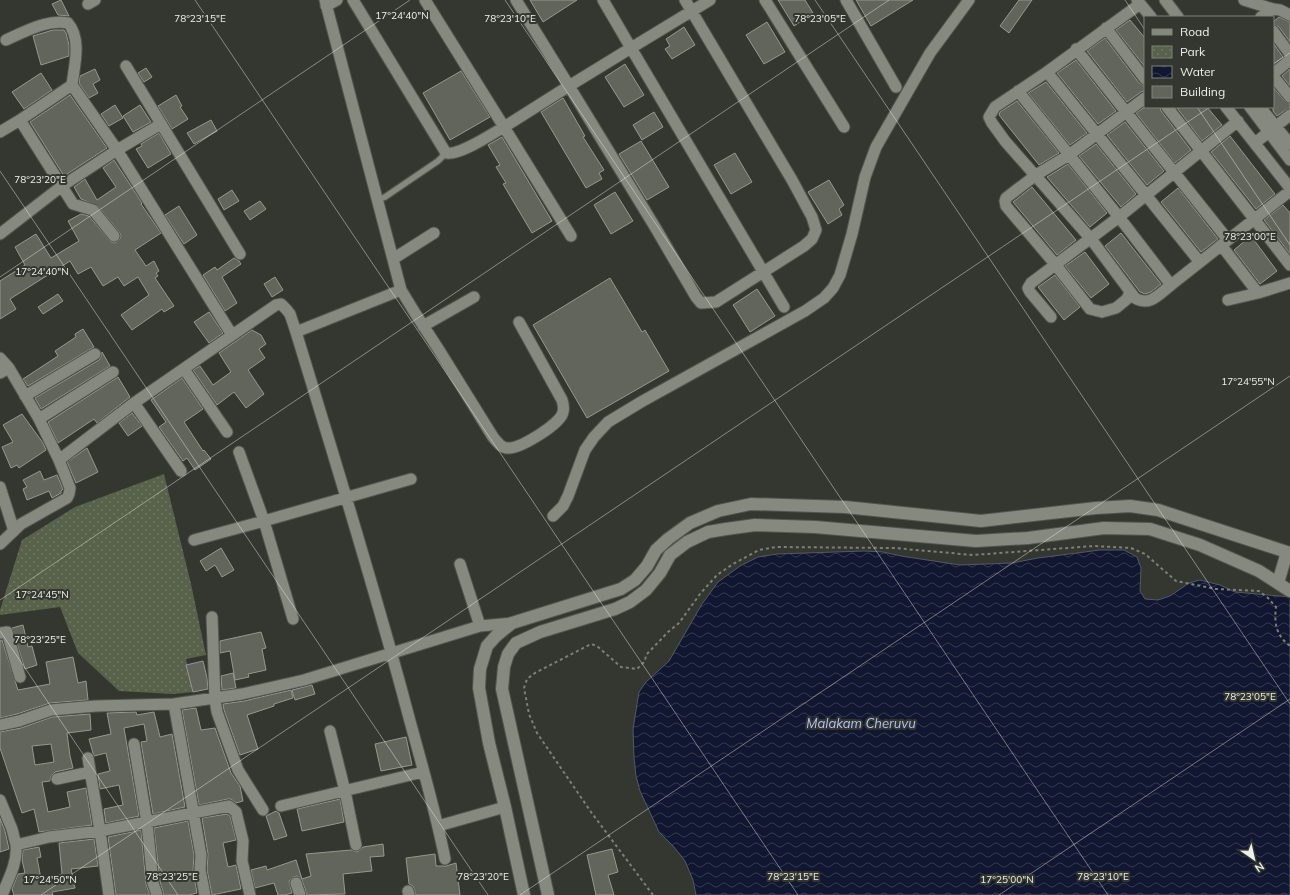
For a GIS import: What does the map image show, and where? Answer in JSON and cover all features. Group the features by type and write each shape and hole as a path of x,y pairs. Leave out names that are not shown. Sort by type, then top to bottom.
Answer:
{"street":[{"path":"337,0 325,3 401,290 493,437 500,446 509,448 519,446 555,425 564,412 562,400 519,322"},
{"path":"354,0 446,153 451,154 460,151 504,126 710,0"},
{"path":"426,0 571,236"},
{"path":"516,0 655,226 696,297 701,303 716,302 804,246 812,239 816,230 812,217 792,180 685,0"},
{"path":"603,0 784,307"},
{"path":"765,0 844,127"},
{"path":"846,0 896,87"},
{"path":"553,516 563,506 568,496 585,450 594,437 608,422 641,402 805,311 824,298 833,288 840,275 852,234 865,177 876,147 930,53 968,0"},
{"path":"1165,0 1177,16"},
{"path":"1244,0 1280,10 1290,15"},
{"path":"1150,16 1138,2 1047,72 995,107 989,117 995,129 1091,239 1130,292 1140,301 1146,302 1152,299 1290,189 1227,108"},
{"path":"1263,16 1272,8"},
{"path":"6,40 24,32 52,23 68,23 74,31 76,50 72,85 117,150 232,335"},
{"path":"1106,28 1144,78"},
{"path":"1274,32 1290,54"},
{"path":"1076,49 1174,173 1224,242 1258,293"},
{"path":"1274,74 1290,60"},
{"path":"126,66 240,254"},
{"path":"1047,72 1199,261"},
{"path":"1274,76 1290,97"},
{"path":"0,132 72,85"},
{"path":"1018,91 1171,284"},
{"path":"1130,292 1127,299 1116,308 1102,312 1090,309 1055,264 1006,206 1005,201 1006,198 1068,155 1144,99"},
{"path":"1168,108 1290,265"},
{"path":"1251,108 1290,144"},
{"path":"1261,108 1290,160"},
{"path":"1255,143 1290,115"},
{"path":"20,120 73,204 93,210 114,236"},
{"path":"1051,318 1030,292 1028,288 1031,283 1091,239 1238,121"},
{"path":"0,234 62,186 117,150 161,124"},
{"path":"393,260 434,233"},
{"path":"1228,300 1290,284"},
{"path":"296,332 401,290"},
{"path":"423,326 474,297"},
{"path":"59,460 134,403 276,305 281,304 286,309 290,314 296,332 391,653 438,826 445,859"},
{"path":"25,396 96,354"},
{"path":"0,358 4,370 25,396 39,419 59,460 70,488 67,498 21,524 0,544"},
{"path":"184,369 227,432"},
{"path":"39,419 113,372"},
{"path":"134,403 181,471"},
{"path":"239,452 264,521 293,619"},
{"path":"194,540 411,479"},
{"path":"0,487 14,531"},
{"path":"0,725 19,721 51,710 96,706 174,704 242,694 304,680 480,626 512,623 621,588 635,580 647,566 656,550 690,523 718,511 751,504 845,507 981,521 1096,508 1130,506 1158,510 1288,552 1278,583"},
{"path":"1150,529 1158,510"},
{"path":"548,895 502,689 504,666 508,654 516,643 540,632 615,609 630,602 646,590 660,573 670,555 688,542 708,532 755,525 815,526 976,541 1028,538 1104,528 1150,529 1200,545 1259,571 1290,591"},
{"path":"681,530 688,542"},
{"path":"460,564 480,626"},
{"path":"621,588 630,602"},
{"path":"212,617 215,699 217,712 238,770 262,810"},
{"path":"512,623 496,636 487,646 480,669 479,688 488,743 505,807 524,895"},
{"path":"0,632 7,632 20,677"},
{"path":"174,704 192,813 201,855 200,870 205,895"},
{"path":"330,731 345,791 356,845"},
{"path":"134,744 157,895"},
{"path":"88,758 109,895"},
{"path":"58,778 90,772"},
{"path":"281,806 423,772"},
{"path":"0,800 12,829 17,851 15,861 2,895"},
{"path":"16,845 49,837 100,831 147,823 229,806 234,809 243,841 242,861 250,895"},
{"path":"438,826 505,807"},
{"path":"296,883 300,895"}],"lane":[{"path":"377,200 385,197 438,161 446,153"}],"path":[{"path":"653,895 591,812 537,732 529,714 524,688 527,680 535,673 591,644 597,646 621,667 637,669 645,661 646,655 679,623 716,575 759,550 776,547 894,548 973,555 1094,546 1131,548 1145,554 1176,581 1216,589 1259,591 1276,607 1275,617 1277,628 1282,640 1290,646"}],"green space":[{"path":"164,474 191,584 206,655 186,659 194,692 173,694 119,691 78,653 60,607 0,615 0,610 22,540 75,507"}],"water":[{"name":"Malakam Cheruvu","path":"1100,550 1124,550 1137,557 1141,568 1140,591 1145,599 1158,600 1170,596 1189,583 1200,580 1220,585 1235,592 1290,597 1290,895 696,895 693,880 685,861 659,832 640,791 636,776 633,729 639,692 646,682 669,661 702,604 718,582 740,566 758,557 777,554 864,551 883,552 960,565 1012,563"}],"building":[{"path":"61,0 69,16 58,15 52,4"},
{"path":"530,0 577,0 543,22"},
{"path":"778,0 805,0 813,13 794,26"},
{"path":"856,0 913,0 871,26"},
{"path":"1019,0 1032,0 1009,33 1000,26"},
{"path":"1279,17 1290,22 1290,42 1279,27 1274,24 1274,21"},
{"path":"1130,20 1144,37 1144,66 1116,30"},
{"path":"767,22 785,52 764,64 746,35"},
{"path":"684,27 695,45 672,59 665,49 670,46 666,39"},
{"path":"53,30 64,30 66,33 69,45 69,56 41,65 33,36"},
{"path":"1105,38 1139,83 1144,86 1144,91 1127,102 1087,51"},
{"path":"1274,44 1283,57 1274,64"},
{"path":"1076,60 1116,111 1098,124 1057,73"},
{"path":"625,64 644,95 624,107 605,77"},
{"path":"146,68 152,77 144,82 138,73"},
{"path":"95,69 100,80 93,84 98,93 89,98 79,83 80,76"},
{"path":"1290,69 1290,86 1282,76"},
{"path":"461,71 490,117 450,140 423,93"},
{"path":"41,73 52,90 24,109 12,92"},
{"path":"1046,82 1087,133 1070,145 1028,93"},
{"path":"1274,88 1285,101 1290,104 1290,108 1277,116 1273,111"},
{"path":"70,95 107,148 64,176 30,122"},
{"path":"176,95 182,106 180,107 188,119 172,129 158,106"},
{"path":"563,98 585,136 583,137 604,170 599,173 602,179 586,188 541,112"},
{"path":"1017,101 1059,153 1039,165 999,115 1000,112"},
{"path":"115,105 123,118 109,126 101,114"},
{"path":"140,105 151,122 133,132 123,116"},
{"path":"1144,108 1160,108 1191,150 1175,163 1136,113"},
{"path":"1177,108 1208,108 1222,125 1202,141"},
{"path":"654,112 663,127 642,140 633,125"},
{"path":"211,120 217,131 194,144 187,133"},
{"path":"1125,122 1164,171 1147,185 1107,135"},
{"path":"159,133 171,154 148,168 136,149 142,146 141,144"},
{"path":"1230,136 1275,194 1256,209 1211,152"},
{"path":"502,137 552,221 532,233 503,184 506,183 496,167 500,165 488,145"},
{"path":"641,141 669,187 647,200 619,154"},
{"path":"1096,144 1136,194 1121,207 1079,156"},
{"path":"735,153 752,182 731,194 714,165"},
{"path":"114,160 161,233 135,250 146,266 154,261 159,271 156,273 158,276 155,278 174,306 164,312 162,309 132,330 121,315 149,295 138,277 124,286 118,277 103,286 91,267 78,274 70,261 10,299 16,309 0,319 0,281 25,265 15,247 36,234 51,258 79,241 68,221 81,214 89,216 111,242 115,243 120,239 121,235 119,232 98,206 81,199 74,187 85,179 97,200 116,187 103,168"},
{"path":"1068,164 1107,213 1090,227 1047,177"},
{"path":"829,180 844,205 839,209 842,215 828,224 808,192"},
{"path":"1032,187 1076,240 1057,255 1013,202"},
{"path":"1178,188 1218,239 1201,252 1161,202"},
{"path":"232,190 239,201 224,210 218,199"},
{"path":"615,192 633,221 611,234 594,205"},
{"path":"260,201 266,209 250,220 244,211"},
{"path":"1283,205 1290,213 1290,254 1264,220"},
{"path":"179,206 197,235 184,244 165,215"},
{"path":"1121,233 1161,284 1151,292 1145,294 1140,292 1105,246"},
{"path":"1251,236 1277,271 1260,284 1234,250"},
{"path":"1085,252 1109,284 1091,298 1065,266"},
{"path":"234,258 241,264 222,277 237,303 225,311 203,275 215,267 217,270"},
{"path":"1055,275 1080,307 1064,320 1038,287"},
{"path":"275,277 283,290 272,297 264,284"},
{"path":"610,278 642,332 645,330 669,371 587,418 533,325"},
{"path":"757,289 775,316 750,332 733,305"},
{"path":"58,294 63,301 43,314 38,307"},
{"path":"209,312 223,333 209,343 194,322"},
{"path":"83,329 94,347 28,386 23,379 58,356 55,351 76,337 75,334"},
{"path":"252,330 261,335 266,344 259,349 265,358 248,370 264,394 246,408 234,392 217,405 193,370 200,366 213,385 231,372 219,353"},
{"path":"102,352 110,366 41,409 35,398 99,360"},
{"path":"118,377 130,397 97,423 94,419 58,443 48,422"},
{"path":"182,378 203,409 184,422 203,451 204,450 211,459 195,470 187,458 183,461 159,427 166,422 151,400"},
{"path":"132,413 142,426 128,436 119,423"},
{"path":"22,414 43,443 46,450 19,468 17,465 11,468 2,447 13,442 3,425"},
{"path":"87,448 98,472 76,483 67,462"},
{"path":"40,471 44,480 57,475 63,489 61,493 52,498 49,491 27,500 23,489 27,487 23,480"},
{"path":"221,548 234,570 222,577 215,565 206,571 200,561"},
{"path":"23,625 28,647 32,646 37,665 25,669 12,628"},
{"path":"261,632 266,648 262,649 266,670 248,674 249,677 235,680 230,651 220,653 220,641"},
{"path":"0,640 2,640 18,690 50,684 46,662 73,657 78,683 86,681 88,700 50,703 0,718"},
{"path":"203,661 208,689 193,692 186,665"},
{"path":"233,673 236,688 222,690 221,676"},
{"path":"312,685 315,694 295,700 292,690"},
{"path":"291,690 293,698 247,715 258,749 240,755 223,704 244,701"},
{"path":"196,708 201,730 215,728 231,773 240,786 243,801 236,803 231,799 228,799 199,805 182,710"},
{"path":"136,712 137,715 154,712 160,737 172,734 185,807 153,814 141,742 147,741 144,724 124,728 139,816 106,823 104,809 123,805 119,785 100,789 98,774 110,771 106,753 94,756 89,739 111,734 107,713"},
{"path":"90,714 91,730 67,733 73,768 55,772 51,776 50,781 42,782 48,812 70,807 67,792 86,788 92,825 39,832 34,809 22,813 0,748 0,732 21,728 52,717","holes":["51,744 54,762 35,765 32,746"]},
{"path":"406,737 412,765 381,771 375,744"},
{"path":"340,799 344,822 302,831 297,809"},
{"path":"276,811 279,813 287,836 274,840 266,816"},
{"path":"227,814 230,816 236,840 223,843 228,867 236,865 241,889 212,895 207,870 208,854 202,818"},
{"path":"0,818 9,849 0,852"},
{"path":"188,821 194,855 193,871 197,893 189,895 164,895 160,882 154,828"},
{"path":"141,830 146,884 150,895 116,895 108,837"},
{"path":"94,839 98,866 71,869 75,888 52,892 53,895 14,895 12,889 18,874 25,873 22,860 23,850 39,847 41,857 37,858 41,879 62,874 59,843"},
{"path":"383,844 384,856 370,857 372,871 343,874 345,894 307,895 302,880 297,876 293,877 289,881 292,893 285,895 278,895 274,883 255,888 251,870 266,866 267,870 296,860 302,879 311,876 306,854 351,850 357,852 363,847"},
{"path":"612,849 618,872 608,875 614,895 596,895 587,855"},
{"path":"435,854 436,866 446,866 456,863 460,895 416,895 413,886 409,884 406,858"}]}
